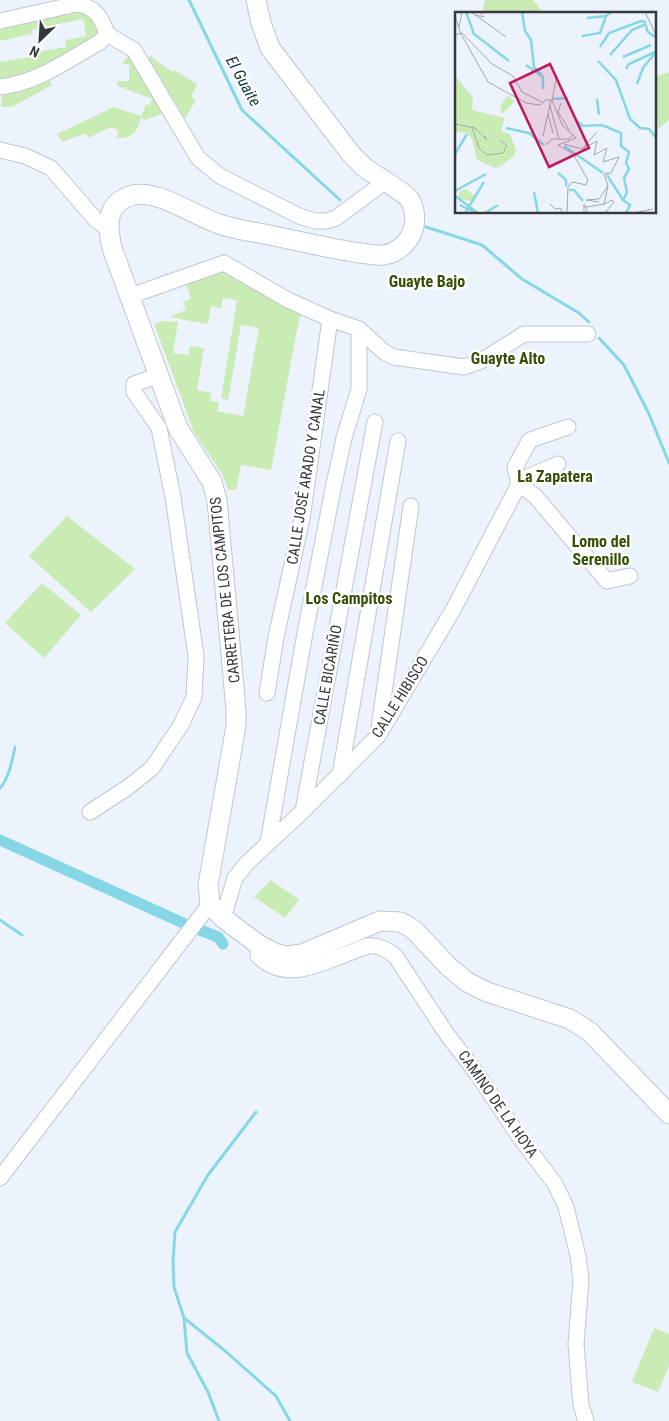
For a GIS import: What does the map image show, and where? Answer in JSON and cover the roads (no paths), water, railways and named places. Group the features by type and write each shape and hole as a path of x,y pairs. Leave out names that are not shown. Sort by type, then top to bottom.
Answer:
{"main road":[{"path":"108,229 112,210 122,200 134,195 143,194 155,196 219,224 340,250 381,255 402,248 409,239 415,228 415,216 410,199 350,154 270,48 261,23 256,0"},
{"name":"CARRETERA DE LOS CAMPITOS","path":"108,229 112,248 183,438 212,482 217,500 236,726 208,885 210,904"},
{"path":"210,904 223,918 258,945 277,954 288,956 302,954 380,921 400,922 415,931 448,966 467,982 487,992 570,1019 590,1032 669,1114"}],"street":[{"path":"0,21 77,4 89,6 97,13 107,34 134,50 198,158 220,176 299,216 315,221 326,221 336,218 386,181"},
{"path":"0,87 17,85 43,75 100,42 107,34"},
{"path":"0,150 25,156 51,168 95,219 108,229"},
{"path":"130,296 224,263 288,300 359,330 384,352 394,356 464,367 482,361 524,334 588,334"},
{"name":"CALLE JOSÉ ARADO Y CANAL","path":"267,693 276,636 302,519 330,319"},
{"path":"268,843 305,633 334,484 344,438 359,389 359,330"},
{"path":"90,812 127,788 152,768 180,725 194,697 196,656 173,497 159,428 134,392 134,384 160,375"},
{"name":"CALLE BICARIÑO","path":"303,811 336,629 354,545 375,422"},
{"path":"568,427 530,440 515,467 519,484 535,496 607,582 630,576"},
{"path":"340,775 398,441"},
{"path":"519,484 528,477 558,464"},
{"name":"CALLE HIBISCO","path":"223,918 235,878 247,863 303,811 378,736 453,610 519,484"},
{"path":"378,736 410,506"},
{"path":"0,1178 210,904"},
{"name":"CAMINO DE LA HOYA","path":"258,945 258,956 267,964 286,970 308,968 369,946 388,949 396,957 446,1033 555,1184 566,1207 578,1256 581,1280 576,1344 581,1405 586,1421"}],"waterway":[{"name":"El Guaite","path":"189,0 242,110 340,200"},
{"name":"El Guaite","path":"420,225 482,245 522,279 579,313 589,322"},
{"name":"El Guaite","path":"599,338 624,365 649,414 669,463"},
{"path":"0,788 8,774 15,747"},
{"path":"0,840 183,923"},
{"path":"0,920 22,935"},
{"path":"200,930 218,937 223,944"},
{"path":"256,1112 208,1175 175,1232 174,1287 184,1318 276,1396 290,1421"},
{"path":"184,1319 187,1353 208,1392 219,1421"}],"district":[{"name":"Guayte Bajo","path":"427,281"},
{"name":"Guayte Alto","path":"508,358"},
{"name":"La Zapatera","path":"555,476"},
{"name":"Lomo del Serenillo","path":"601,550"},
{"name":"Los Campitos","path":"349,598"}]}
